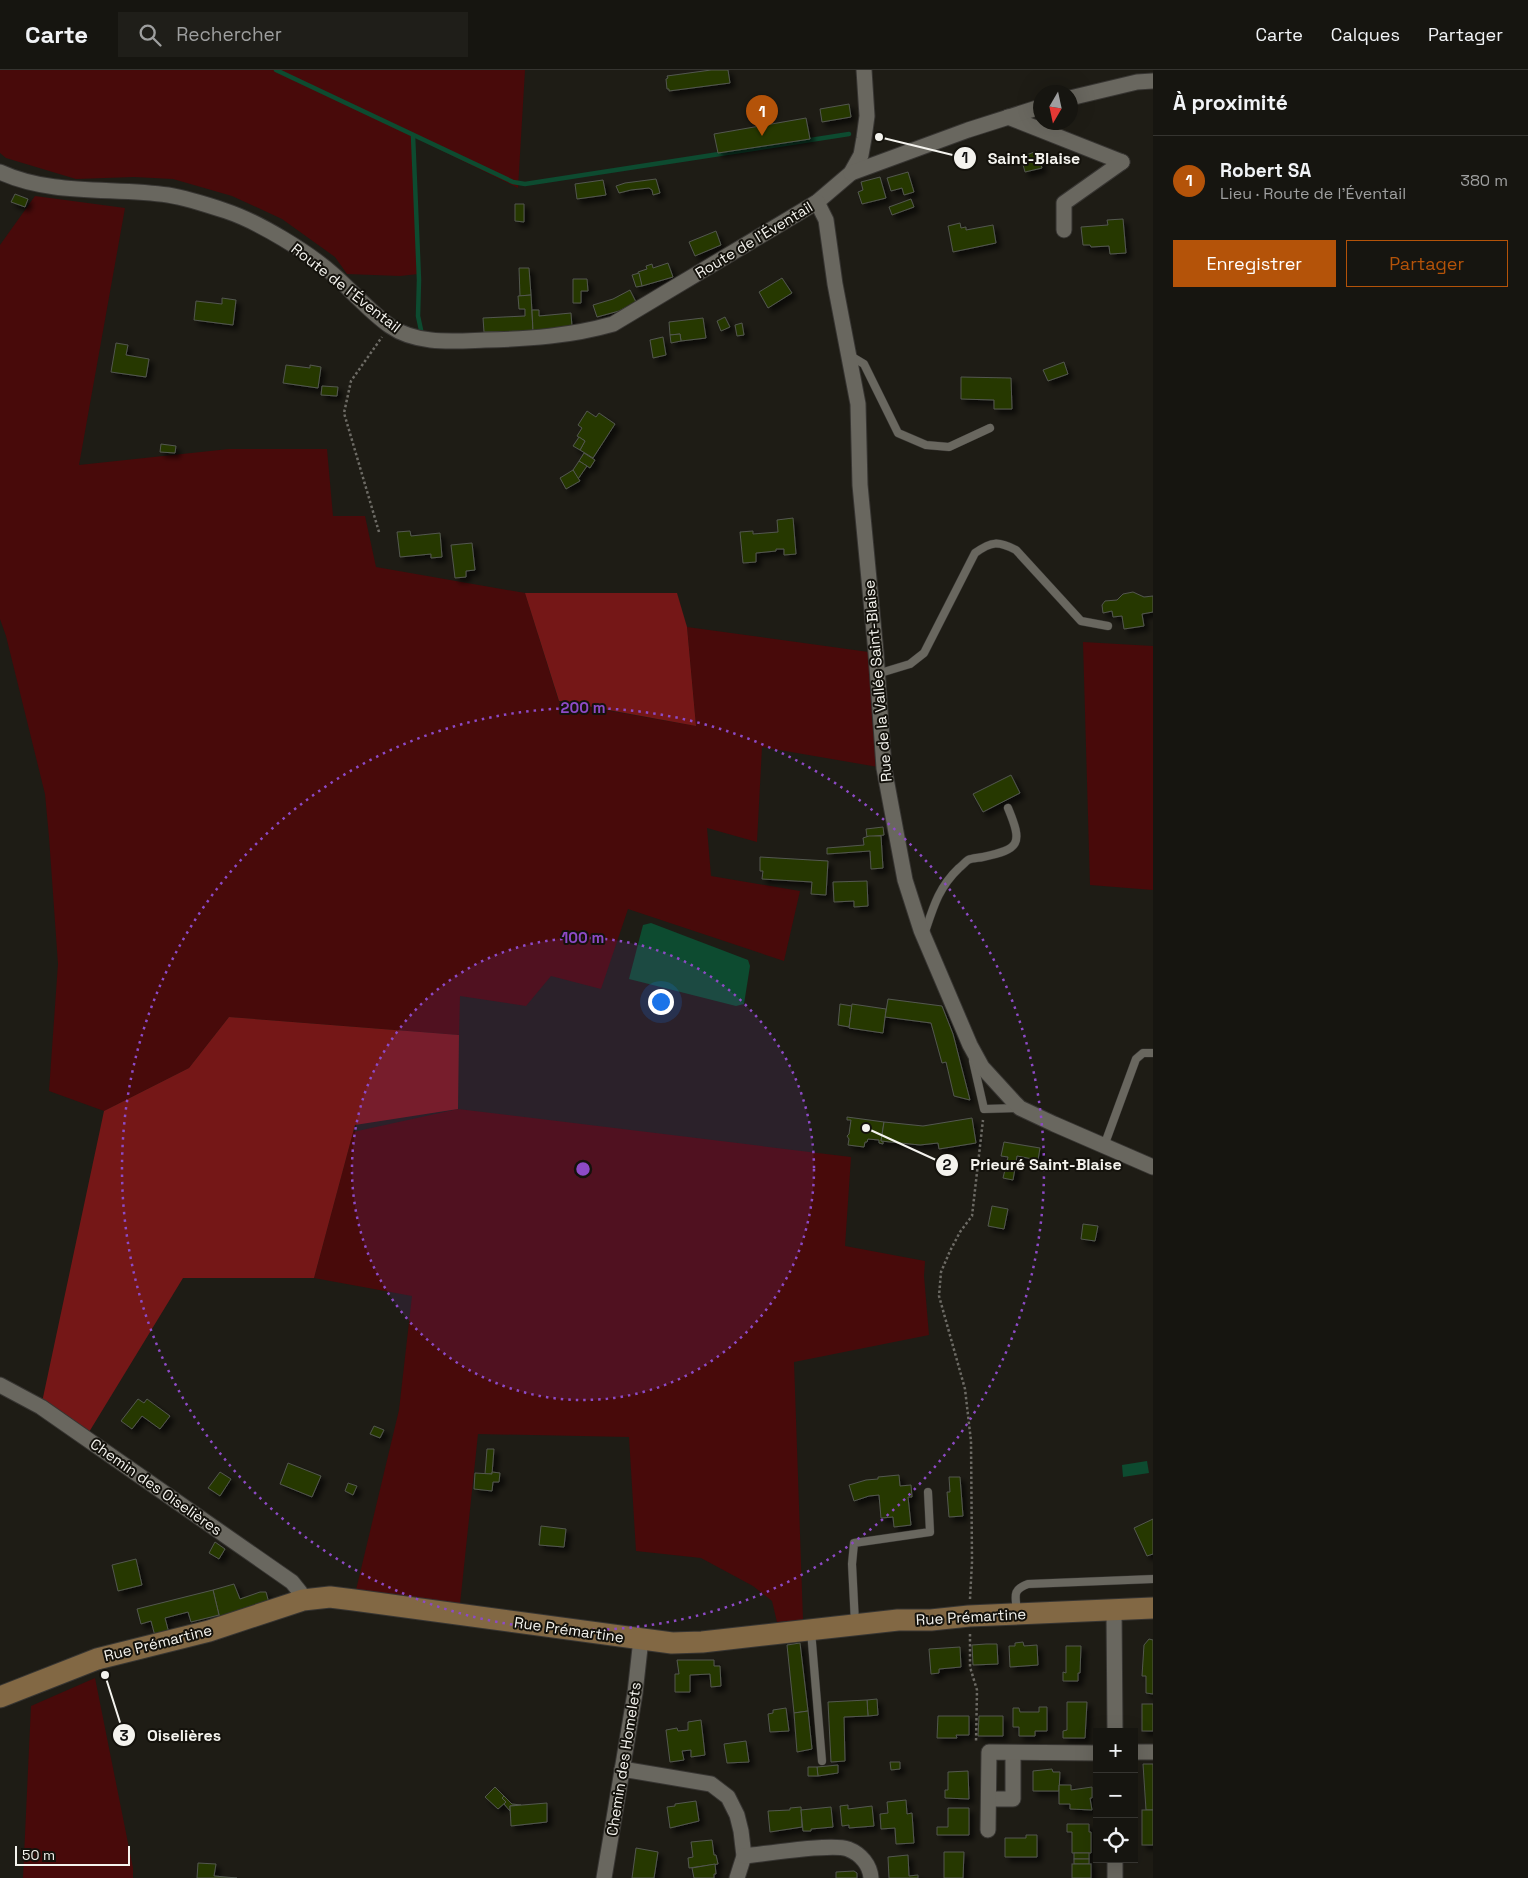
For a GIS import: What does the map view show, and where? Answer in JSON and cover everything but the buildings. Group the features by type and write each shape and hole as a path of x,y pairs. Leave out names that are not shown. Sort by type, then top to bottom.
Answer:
{"street":[{"name":"Route de l'Éventail","path":"0,172 14,179 48,186 169,195 229,212 278,235 332,273 390,326 403,333 425,339 447,341 539,338 589,331 613,324 817,202 852,173 860,155 867,116 864,70"},
{"path":"1078,96 1137,82 1153,81"},
{"path":"852,173 968,130 1033,109"},
{"path":"1008,117 1122,162 1064,203 1064,230"},
{"name":"Rue de la Vallée Saint-Blaise","path":"817,202 826,220 858,404 860,485 884,768 905,880 924,937 970,1045 982,1067 1020,1108 1153,1167"},
{"name":"Chemin des Oiselières","path":"0,1385 41,1407 292,1582 300,1592 303,1600"},
{"name":"Rue Prémartine","path":"0,1697 97,1659 209,1631 303,1600 330,1597 672,1643 702,1642 898,1620 932,1620 969,1616 1153,1608"},
{"path":"1114,1610 1115,1728"},
{"name":"Chemin des Homelets","path":"604,1878 635,1693 641,1639"},
{"path":"988,1830 989,1752 1093,1753"},
{"path":"1138,1752 1153,1752"},
{"path":"989,1799 1013,1799 1013,1753"},
{"path":"622,1769 711,1784 728,1797 737,1815 744,1856 737,1878"},
{"path":"744,1856 847,1848 858,1854 867,1864 871,1878"},
{"path":"1115,1863 1115,1878"}],"lane":[{"path":"849,355 864,364 898,433 926,445 950,447 990,428"},
{"path":"877,674 910,664 924,653 975,553 988,544 1003,544 1016,550 1081,621 1108,626"},
{"path":"924,937 938,894 948,879 968,860 1004,852 1014,846 1017,838 1008,808"},
{"path":"970,1045 984,1108 1020,1108"},
{"path":"1104,1146 1136,1059 1143,1053 1153,1053"},
{"path":"855,1625 852,1573 854,1543 930,1532 928,1492"},
{"path":"1018,1614 1016,1593 1019,1587 1028,1584 1153,1579"},
{"path":"811,1630 822,1761"}],"path":[{"path":"379,532 344,413 350,381 390,326"},
{"path":"984,1108 972,1216 960,1232 941,1272 939,1296 965,1389 971,1441 972,1562 969,1616 970,1667 976,1690 976,1751 989,1752"}],"shaded area":[{"path":"0,70 525,70 518,188 412,136 418,274 400,276 347,274 335,257 282,219 232,196 173,179 134,177 76,179 6,158 0,153"},
{"path":"35,196 125,208 79,465 229,449 327,449 333,516 365,516 376,567 525,593 559,702 696,726 687,627 876,653 884,768 762,747 757,842 707,828 711,876 800,891 784,961 628,909 601,989 551,976 526,1006 460,996 459,1035 229,1017 189,1068 104,1111 49,1091 58,964 45,794 6,636 0,619 0,245"},
{"path":"525,593 677,593 687,627 696,726 559,701"},
{"path":"1083,642 1153,646 1153,890 1090,885"},
{"path":"651,923 748,960 750,966 744,1004 736,1006 629,979 643,925"},
{"path":"229,1017 459,1035 458,1109 355,1125 314,1278 183,1278 86,1437 41,1407 104,1111 189,1068"},
{"path":"458,1109 851,1157 845,1246 925,1261 924,1276 929,1335 794,1362 803,1620 777,1622 772,1601 753,1586 701,1558 636,1551 629,1437 478,1434 460,1604 356,1590 399,1410 412,1296 314,1278 353,1132"},
{"path":"1147,1461 1149,1473 1123,1477 1122,1465"},
{"path":"95,1678 133,1868 133,1878 23,1878 31,1706"}],"waterway":[{"path":"276,70 513,182 525,184 849,134"},
{"path":"413,135 419,280 418,316 421,330"}],"place":[{"name":"Robert SA","path":"762,136"},
{"name":"Saint-Blaise","path":"879,137"},
{"name":"Prieuré Saint-Blaise","path":"866,1128"},
{"name":"Oiselières","path":"105,1675"}]}
